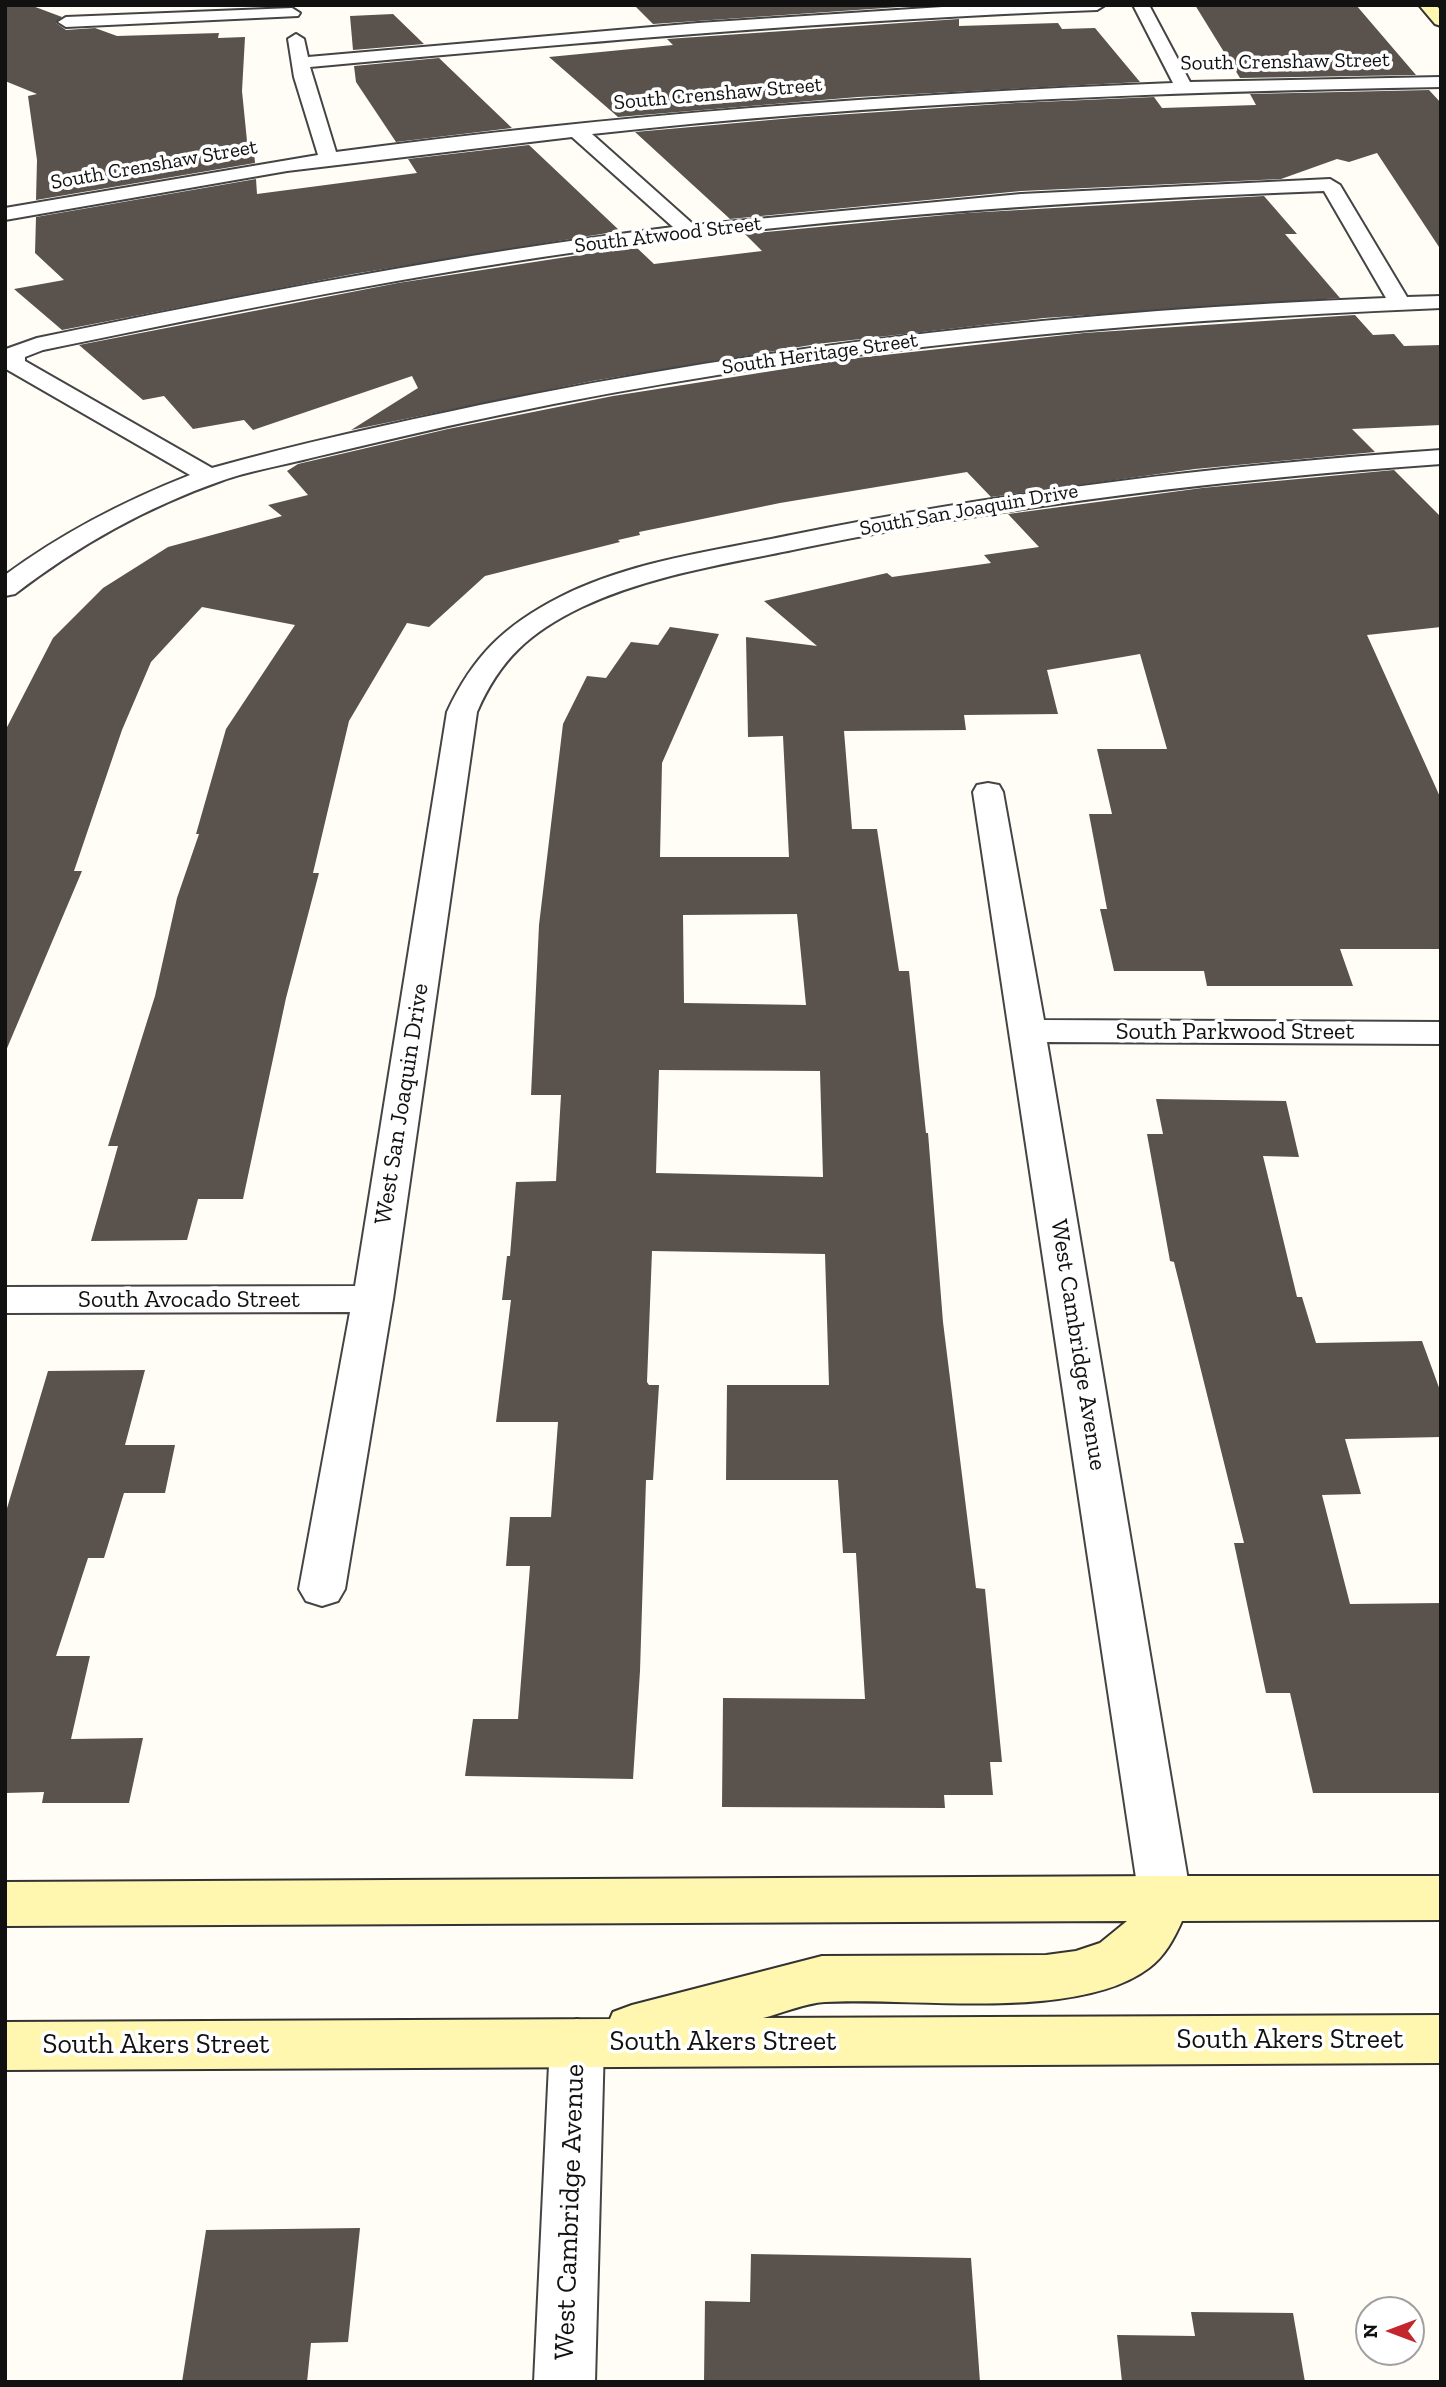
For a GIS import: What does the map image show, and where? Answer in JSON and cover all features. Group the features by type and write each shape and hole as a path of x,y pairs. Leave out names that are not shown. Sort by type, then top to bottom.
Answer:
{"main road":[{"path":"1427,5 1441,21"},
{"path":"576,2043 822,1979 1046,1978 1080,1975 1128,1955 1153,1928 1165,1898"},
{"path":"5,1904 1441,1898"},
{"name":"South Akers Street","path":"5,2046 1441,2039"}],"street":[{"path":"300,63 597,34 863,16 1097,5"},
{"path":"1141,5 1184,87"},
{"path":"66,22 293,9 300,63 329,159"},
{"path":"590,16 597,34"},
{"name":"South Crenshaw Street","path":"5,214 329,159 576,130 891,102 1184,87 1441,82"},
{"path":"576,130 689,231"},
{"name":"South Atwood Street","path":"209,476 14,364 15,354 37,345 275,295 508,256 689,231 967,202 1192,189 1330,185 1400,303"},
{"name":"South Heritage Street","path":"5,588 39,561 114,516 209,476 516,404 693,372 1040,326 1223,310 1441,302"},
{"name":"South San Joaquin Drive","path":"516,636 572,602 638,577 831,534 1011,501 1200,476 1441,457"},
{"name":"West San Joaquin Drive","path":"322,1588 373,1299 462,712 479,676 516,636"},
{"name":"West Cambridge Avenue","path":"988,792 1165,1898"},
{"name":"South Parkwood Street","path":"1028,1031 1441,1033"},
{"name":"South Avocado Street","path":"5,1300 373,1299"},
{"name":"West Cambridge Avenue","path":"564,2382 576,2043"}],"building":[{"path":"5,5 30,5 62,17 56,23 66,30 95,28 117,36 219,33 218,38 245,37 242,91 247,141 253,140 255,163 36,200 37,160 28,96 37,94 5,81"},
{"path":"634,5 929,5 653,24"},
{"path":"1195,5 1356,5 1416,75 1240,78"},
{"path":"393,14 424,44 353,50 350,16"},
{"path":"959,19 959,26 1058,23 1062,29 1095,28 1140,82 858,97 618,117 549,57 673,45 667,39"},
{"path":"439,58 512,128 396,142 356,82 354,66"},
{"path":"1429,90 1441,103 1441,250 1377,153 1349,162 1337,159 1281,179 1021,191 730,219 635,132 804,117 1016,103 1154,97 1162,108 1256,105 1250,94"},
{"path":"529,145 620,231 353,274 62,330 14,289 64,280 35,253 36,217 256,179 257,194 417,173 408,159"},
{"path":"1264,196 1297,234 1285,234 1340,298 1044,318 817,344 592,381 351,430 418,388 412,376 253,430 244,420 193,429 164,396 143,400 79,345 398,283 612,250 636,247 654,264 762,251 745,234 967,213"},
{"path":"1355,315 1373,335 1394,334 1404,346 1441,345 1441,425 1352,429 1375,452 1195,469 991,497 967,472 780,503 639,532 640,535 618,540 620,542 485,576 429,627 407,623 349,721 313,873 319,873 286,998 243,1199 198,1199 187,1240 91,1241 118,1146 108,1146 155,996 177,898 199,834 196,834 226,729 295,625 202,607 151,662 122,730 74,871 82,871 5,1053 5,731 53,638 103,588 168,547 282,516 268,505 308,495 287,471 298,464 448,429 613,396 848,359 1084,333"},
{"path":"1394,470 1441,517 1441,627 1367,635 1441,799 1441,949 1340,949 1353,986 1207,986 1204,971 1114,971 1100,909 1107,909 1089,814 1112,814 1097,749 1167,749 1140,654 1047,670 1058,714 964,715 966,730 844,731 852,829 877,829 899,971 909,971 928,1133 943,1322 976,1588 985,1589 1002,1762 990,1762 993,1795 944,1795 945,1808 722,1807 723,1698 865,1699 856,1553 843,1553 838,1480 726,1480 727,1385 829,1385 825,1254 652,1251 647,1382 649,1385 659,1385 653,1480 646,1480 640,1671 633,1779 465,1776 473,1719 518,1719 530,1566 506,1566 510,1517 551,1517 558,1422 496,1422 511,1300 502,1300 507,1256 510,1256 516,1182 556,1181 561,1095 531,1095 539,925 563,724 587,676 606,678 631,642 658,645 670,627 719,634 662,763 660,857 789,857 783,736 748,737 746,637 817,646 764,601 887,573 892,577 991,563 984,555 1039,547 1008,514 1202,488","holes":["797,914 806,1005 684,1003 683,915","659,1070 820,1071 823,1177 656,1173"]},
{"path":"1156,1099 1286,1101 1299,1157 1263,1156 1297,1297 1302,1297 1316,1343 1422,1341 1441,1393 1441,1437 1345,1439 1361,1494 1322,1495 1350,1604 1441,1603 1441,1793 1313,1793 1290,1693 1266,1693 1234,1543 1244,1543 1174,1262 1170,1261 1147,1134 1163,1134"},
{"path":"145,1370 125,1445 175,1445 165,1493 124,1493 104,1558 88,1558 56,1656 90,1656 71,1739 143,1738 129,1803 42,1803 44,1792 5,1793 5,1515 48,1371"},
{"path":"360,2228 348,2342 311,2343 307,2382 182,2382 206,2230"},
{"path":"751,2254 971,2258 980,2382 704,2382 705,2301 750,2302"},
{"path":"1191,2312 1293,2313 1305,2382 1122,2382 1117,2335 1195,2336"}]}
